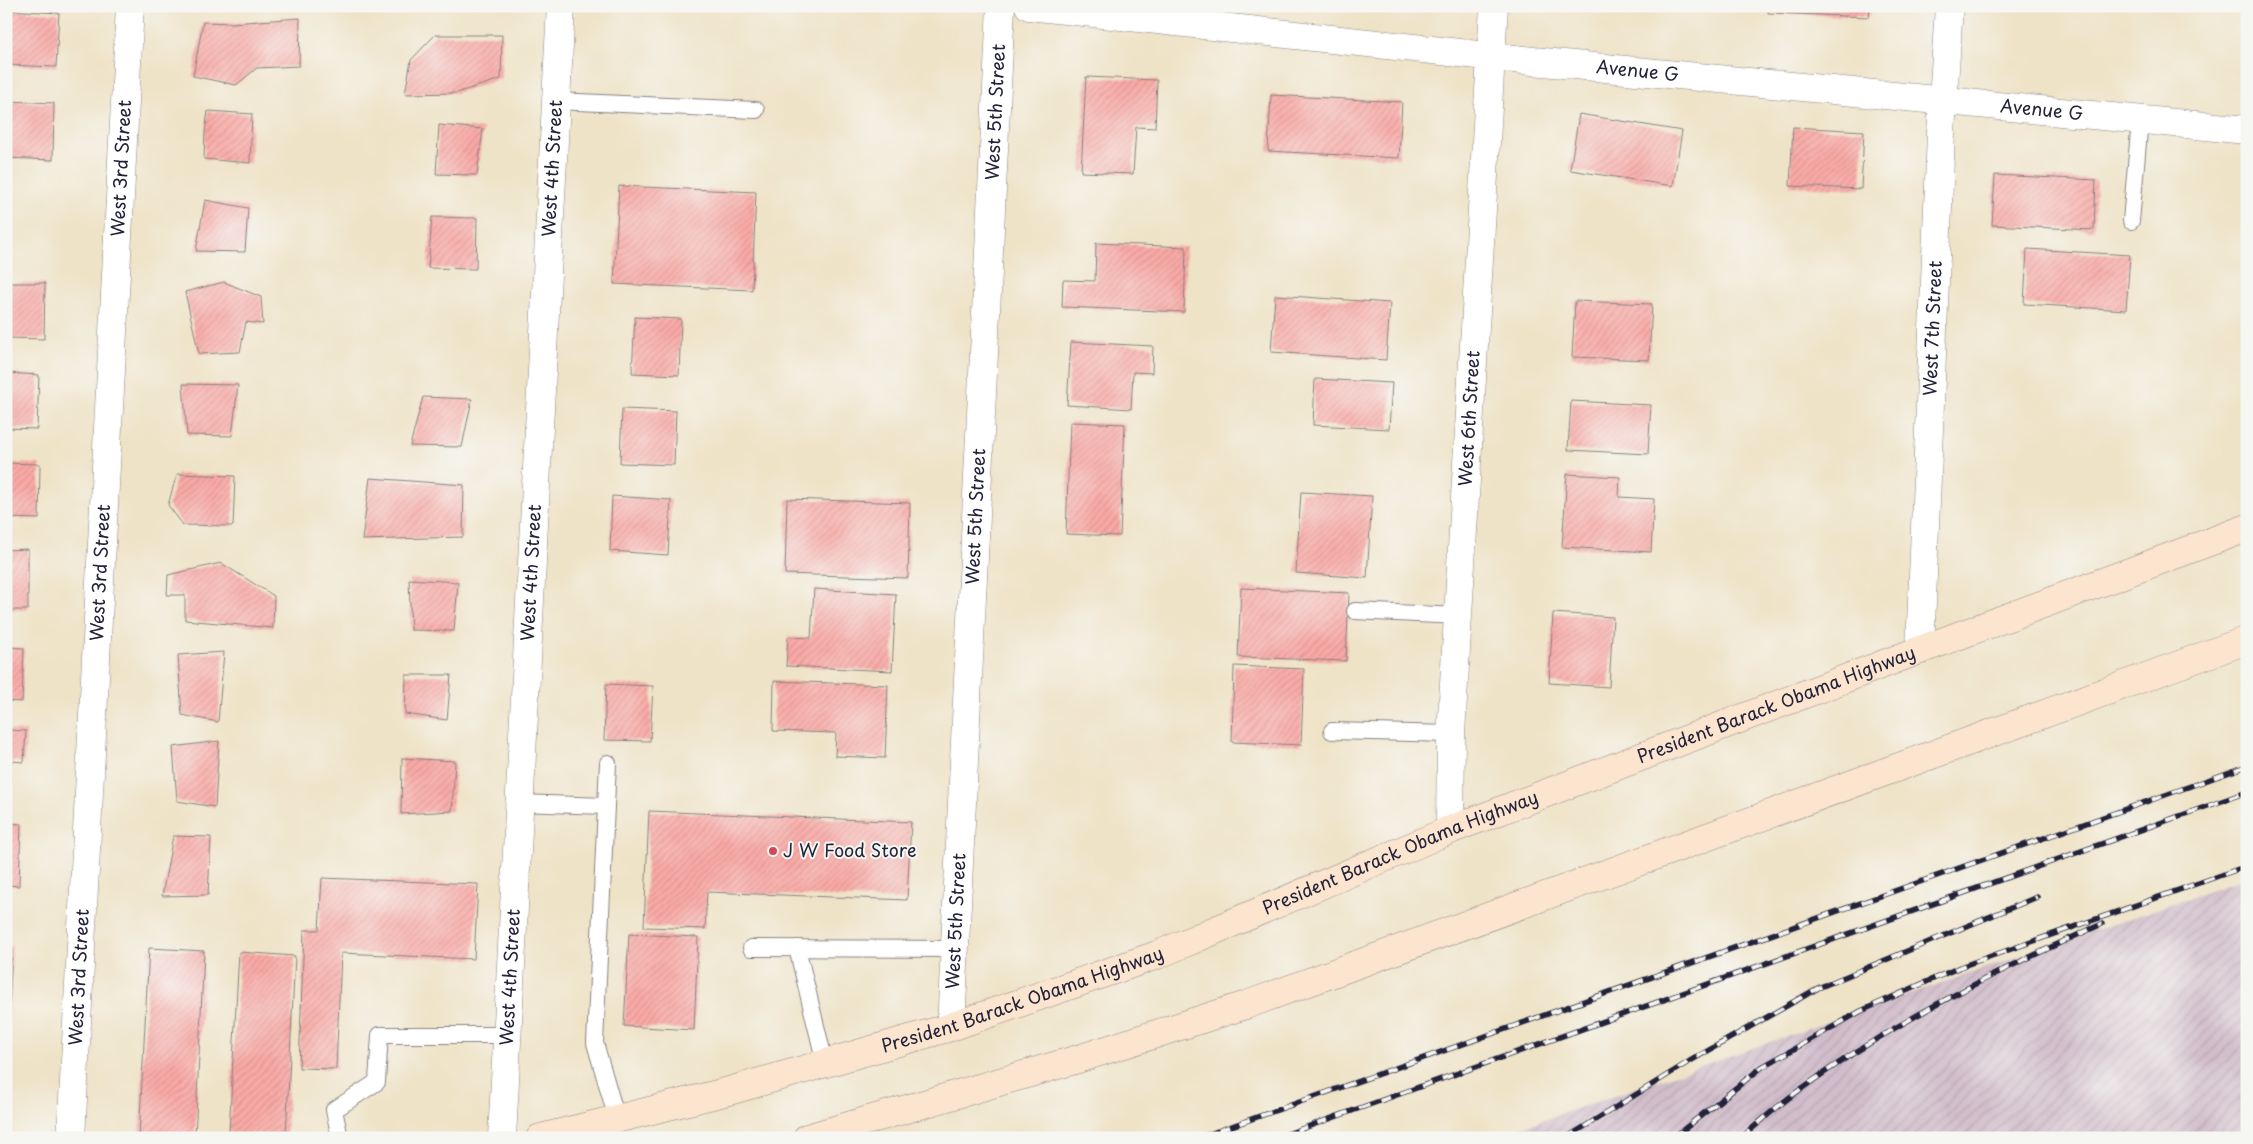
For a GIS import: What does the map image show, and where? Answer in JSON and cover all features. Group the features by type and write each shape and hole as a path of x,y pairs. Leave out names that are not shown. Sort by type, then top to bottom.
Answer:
{"main road":[{"name":"President Barack Obama Highway","path":"540,1138 729,1091 951,1028 1157,955 1450,830 1920,650 2247,528"},
{"path":"807,1138 1078,1059 1246,1005 2247,640"}],"street":[{"name":"West 3rd Street","path":"71,1138 130,6"},
{"name":"West 4th Street","path":"502,1138 561,6"},
{"name":"West 5th Street","path":"951,1028 1001,6"},
{"name":"Avenue G","path":"1029,6 1492,57 2247,130"},
{"name":"West 6th Street","path":"1450,830 1451,734 1494,6"},
{"name":"West 7th Street","path":"1920,650 1949,6"}],"lane":[{"path":"556,101 756,110"},
{"path":"2131,221 2140,120"},
{"path":"1355,611 1458,616"},
{"path":"1332,730 1451,734"},
{"path":"608,763 595,1043 617,1119"},
{"path":"519,803 606,806"},
{"path":"751,948 955,949"},
{"path":"798,948 825,1063"},
{"path":"340,1138 334,1110 377,1082 380,1035 507,1035"}],"shaded area":[{"path":"2247,878 2247,1138 1491,1138"}],"building":[{"path":"1769,6 1870,6 1869,17 1768,13"},
{"path":"6,10 59,13 56,67 6,65"},
{"path":"300,18 299,66 257,68 236,85 193,76 203,22 232,23"},
{"path":"435,35 502,35 501,79 456,93 405,94 411,60"},
{"path":"1086,77 1157,80 1155,128 1136,127 1133,174 1081,172"},
{"path":"1271,95 1402,102 1399,158 1268,151"},
{"path":"6,101 54,103 53,160 6,158"},
{"path":"208,111 252,114 250,163 204,159"},
{"path":"1579,114 1682,131 1673,186 1570,170"},
{"path":"439,125 483,129 477,175 436,174"},
{"path":"1793,127 1864,131 1861,189 1790,186"},
{"path":"1995,175 2096,180 2094,230 1992,225"},
{"path":"619,186 756,192 752,290 614,284"},
{"path":"205,200 248,208 245,252 196,251"},
{"path":"432,217 477,218 476,269 428,268"},
{"path":"1096,243 1186,247 1184,312 1062,307 1063,280 1095,281"},
{"path":"2027,249 2130,255 2126,310 2024,304"},
{"path":"224,282 261,297 263,324 246,322 240,352 199,354 185,292"},
{"path":"6,283 45,283 44,339 6,338"},
{"path":"1275,295 1390,303 1386,360 1271,352"},
{"path":"1575,301 1652,304 1649,360 1572,357"},
{"path":"635,317 681,319 679,375 632,373"},
{"path":"1071,342 1153,346 1152,373 1133,372 1131,409 1067,405"},
{"path":"6,373 39,375 37,429 6,428"},
{"path":"1315,379 1392,383 1389,429 1313,425"},
{"path":"183,384 238,385 232,436 187,435"},
{"path":"423,397 472,399 462,447 410,446"},
{"path":"1571,401 1651,405 1648,454 1568,450"},
{"path":"622,409 676,411 674,465 620,463"},
{"path":"1070,422 1125,424 1120,536 1066,534"},
{"path":"6,463 40,464 39,519 6,518"},
{"path":"177,474 235,476 233,526 183,525 168,505"},
{"path":"1567,474 1620,477 1619,497 1654,499 1651,552 1562,547"},
{"path":"370,478 464,485 463,537 362,540"},
{"path":"1301,492 1372,496 1367,578 1296,573"},
{"path":"612,496 671,500 668,555 610,551"},
{"path":"787,499 910,503 908,578 785,574"},
{"path":"28,549 28,610 6,610 6,550"},
{"path":"221,563 274,596 273,628 185,620 185,595 167,595 168,575"},
{"path":"409,579 458,582 454,631 411,630"},
{"path":"1241,588 1349,593 1346,661 1238,657"},
{"path":"814,589 896,594 892,671 786,666 788,637 811,638"},
{"path":"1553,613 1613,617 1609,687 1549,683"},
{"path":"6,647 24,648 22,702 6,701"},
{"path":"224,652 218,722 182,715 178,655"},
{"path":"1234,666 1304,669 1301,745 1232,742"},
{"path":"406,675 451,675 447,720 405,714"},
{"path":"774,681 888,685 885,758 835,756 836,733 773,731"},
{"path":"606,684 653,686 650,741 604,740"},
{"path":"6,730 26,731 24,762 11,761 9,796 6,796"},
{"path":"219,741 215,807 177,801 173,747"},
{"path":"402,758 455,761 452,811 401,814"},
{"path":"649,811 911,822 907,900 707,892 705,929 644,927"},
{"path":"6,823 21,824 19,886 6,885"},
{"path":"173,836 211,837 208,895 162,896"},
{"path":"322,878 478,884 474,959 341,953 336,1069 299,1068 304,930 319,930"},
{"path":"629,934 698,937 694,1030 624,1026"},
{"path":"6,946 12,946 8,1039 6,1039"},
{"path":"149,948 204,951 195,1138 139,1138"},
{"path":"239,952 295,956 286,1136 229,1133"}],"railway":[{"path":"1198,1138 2247,766"},
{"path":"1276,1138 2247,792"},
{"path":"1673,1138 1762,1067 1861,1011 1960,967 2247,866"},
{"path":"1566,1138 1690,1061 1818,988 2037,897"},
{"path":"1741,1138 1794,1094 1905,1022 1983,980 2102,924"}],"place":[{"name":"J W Food Store","path":"773,851"}]}
